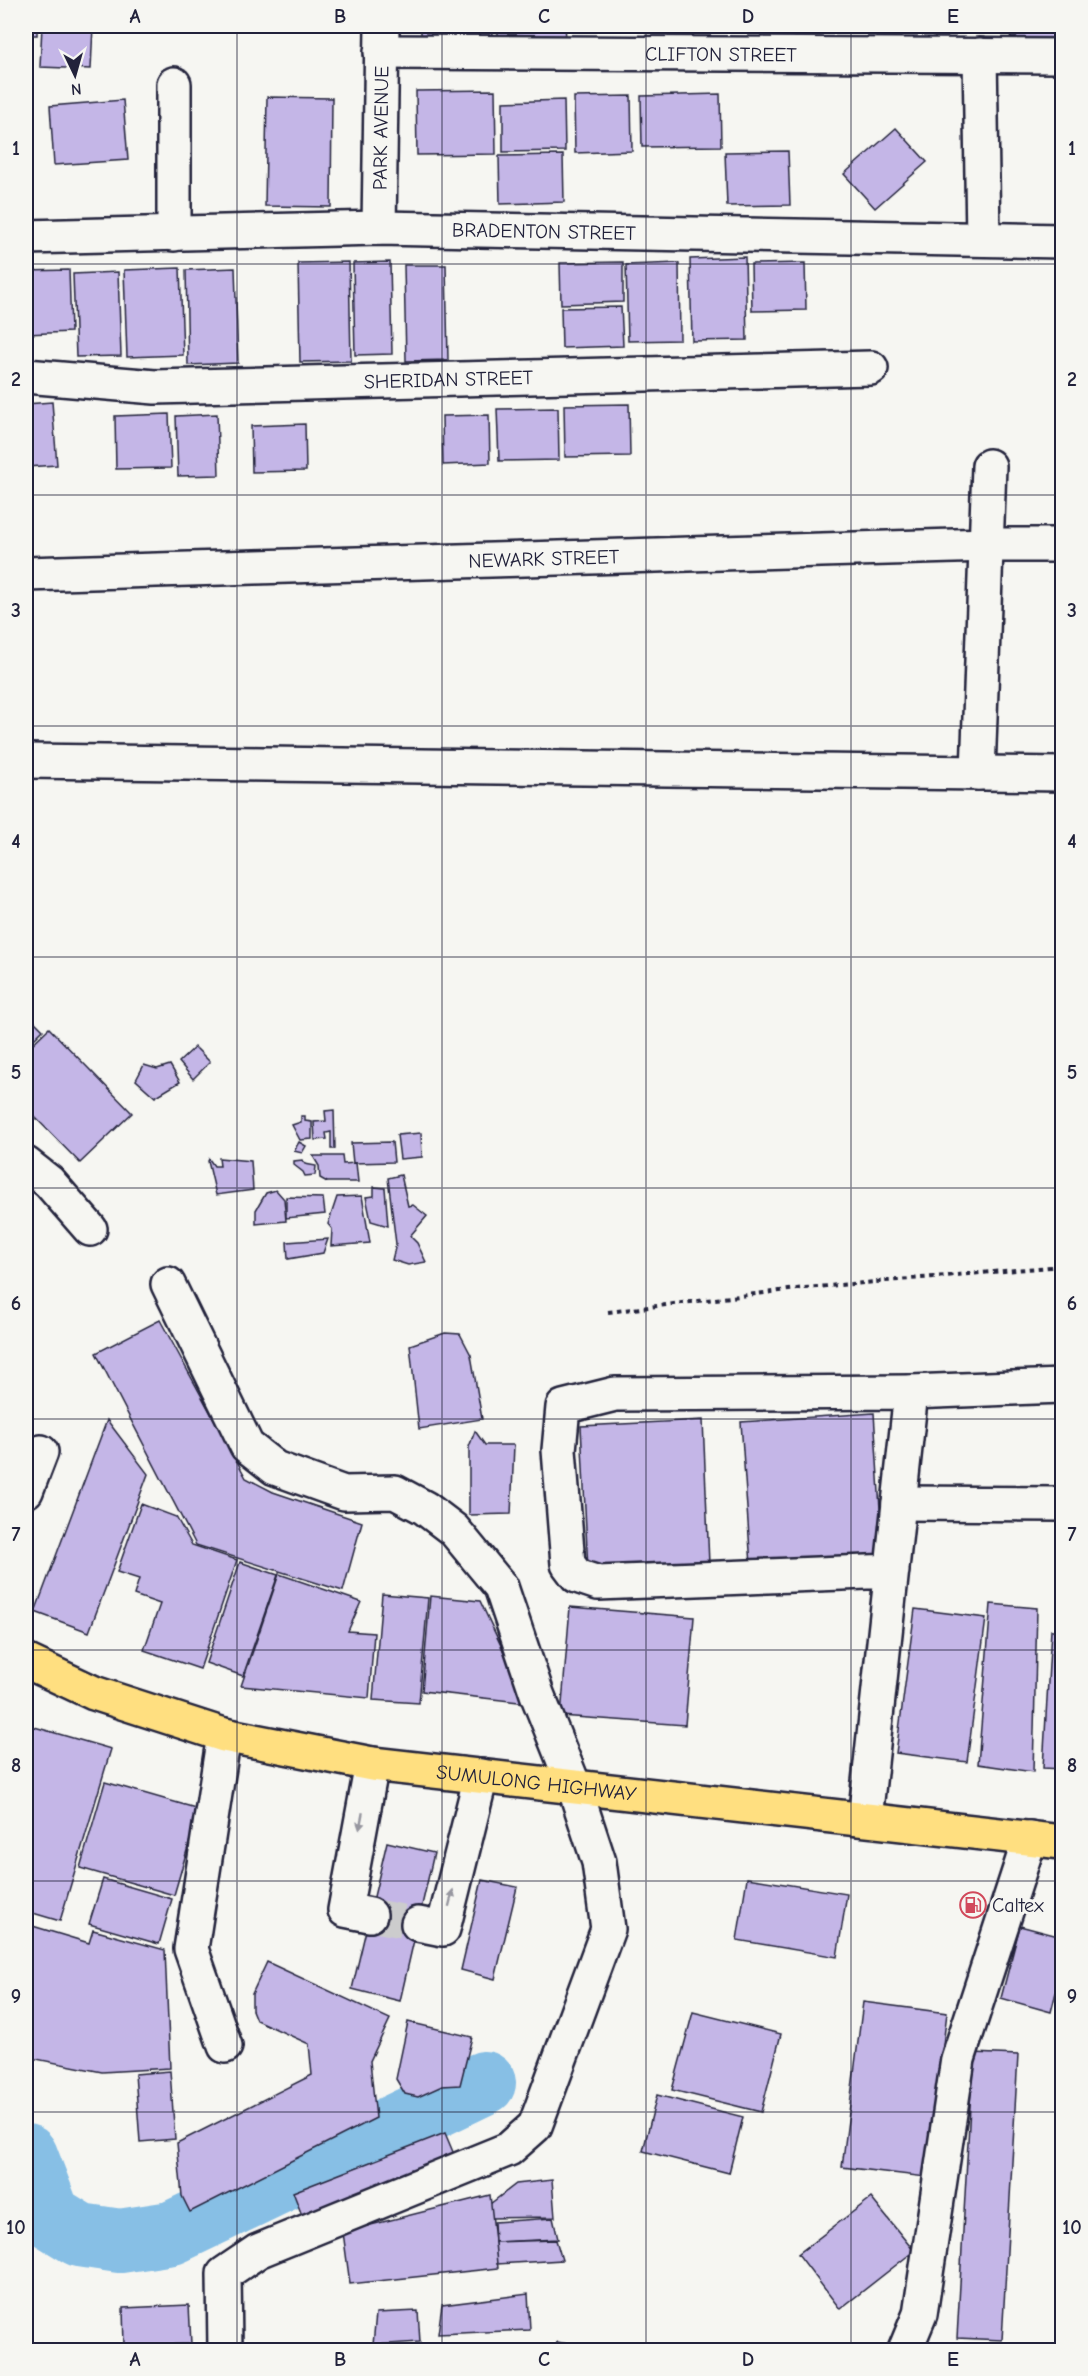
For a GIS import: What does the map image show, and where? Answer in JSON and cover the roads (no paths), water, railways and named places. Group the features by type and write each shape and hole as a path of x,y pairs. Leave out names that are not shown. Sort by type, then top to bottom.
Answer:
{"main road":[{"name":"SUMULONG HIGHWAY","path":"26,1661 94,1693 224,1735 372,1764 1062,1842"}],"street":[{"name":"CLIFTON STREET","path":"382,39 1062,56"},
{"name":"PARK AVENUE","path":"379,228 382,39"},
{"path":"980,55 983,239"},
{"path":"174,84 174,234"},
{"name":"BRADENTON STREET","path":"26,237 379,228 1062,241"},
{"name":"SHERIDAN STREET","path":"26,376 155,387 871,368"},
{"path":"978,773 988,545 989,466"},
{"name":"NEWARK STREET","path":"26,574 988,545 1062,545"},
{"path":"26,761 1062,774"},
{"path":"26,1164 48,1182 90,1229"},
{"path":"168,1284 247,1446 275,1468 335,1490 344,1493 395,1492 415,1503 454,1530 501,1587 537,1694 574,1786 599,1862 608,1929 535,2126 509,2149 258,2251 224,2274 225,2350"},
{"path":"892,1571 598,1583 577,1576 568,1564 559,1450 563,1407 615,1394 911,1392 1062,1386"},
{"path":"865,1819 911,1392"},
{"path":"26,1491 41,1452"},
{"path":"899,1503 1062,1504"},
{"path":"224,1735 191,1949 225,2046"},
{"path":"370,1915 345,1910 372,1764"},
{"path":"418,1924 443,1929 481,1776"},
{"path":"905,2350 920,2314 958,2059 1030,1838"}],"waterway":[{"path":"26,2156 49,2216 80,2235 120,2241 172,2233 484,2083"}],"tunnel":[{"path":"370,1915 418,1924"}],"place":[{"name":"Caltex","path":"973,1905"}]}
